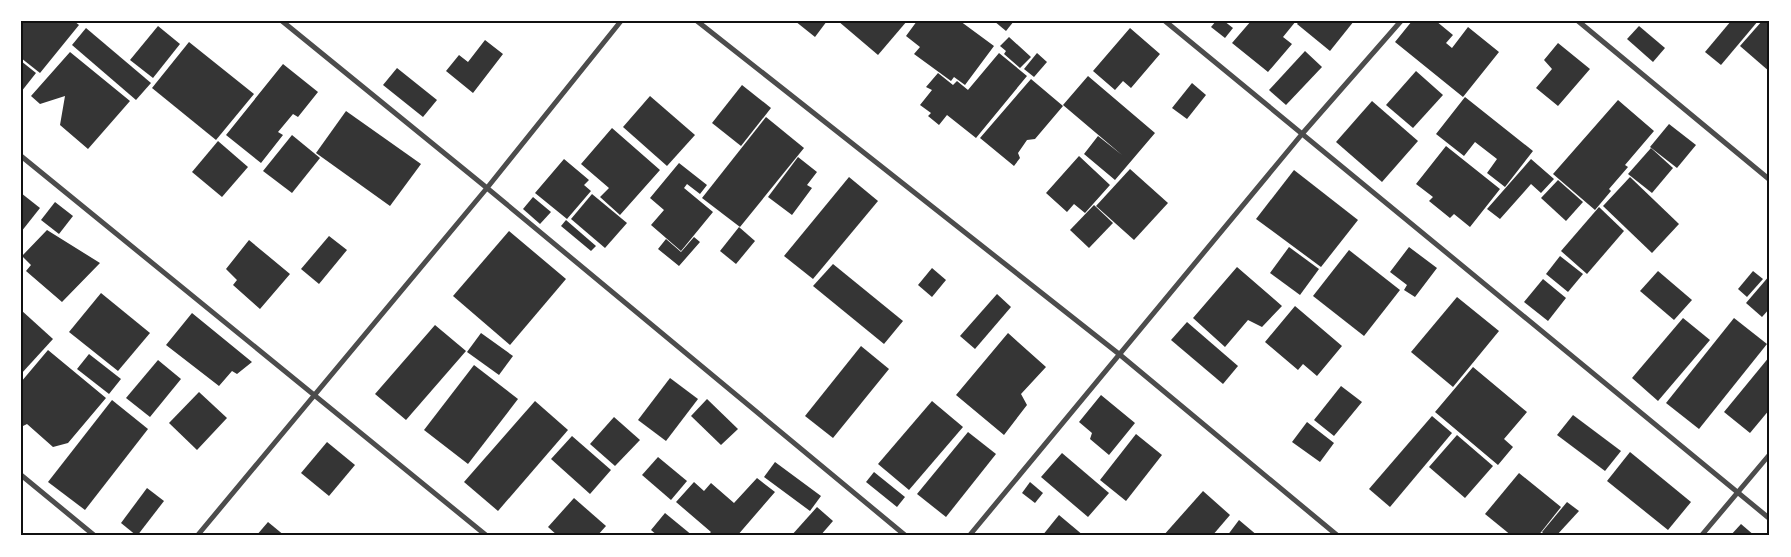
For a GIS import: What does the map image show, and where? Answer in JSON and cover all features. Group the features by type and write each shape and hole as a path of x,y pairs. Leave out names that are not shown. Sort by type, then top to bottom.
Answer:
{"street":[{"path":"282,21 487,188 906,536"},
{"path":"197,536 487,188 621,21"},
{"path":"697,21 1119,354 1338,536"},
{"path":"1165,21 1770,519"},
{"path":"969,536 1302,134 1401,21"},
{"path":"1578,21 1770,180"},
{"path":"21,156 487,536"},
{"path":"1702,536 1770,454"},
{"path":"21,475 95,536"}],"building":[{"path":"21,21 74,21 79,25 40,73 21,58"},
{"path":"795,21 827,21 815,37"},
{"path":"838,21 907,21 878,55"},
{"path":"917,21 960,21 994,46 965,85 954,77 951,81 914,54 920,47 906,36"},
{"path":"994,21 1014,21 1006,31"},
{"path":"1216,21 1224,21 1233,28 1225,38 1211,27"},
{"path":"1251,21 1296,21 1283,37 1292,44 1268,72 1232,43"},
{"path":"1299,21 1354,21 1330,51 1297,24"},
{"path":"1412,21 1436,21 1453,35 1446,43 1452,48 1468,27 1499,52 1463,97 1395,42"},
{"path":"1731,21 1758,21 1721,65 1705,52"},
{"path":"1762,21 1770,21 1770,72 1740,46"},
{"path":"158,26 180,44 153,78 130,60"},
{"path":"1639,26 1665,48 1653,62 1627,39"},
{"path":"86,28 151,83 136,100 72,45"},
{"path":"1130,28 1160,54 1131,88 1123,81 1115,90 1093,71"},
{"path":"1009,37 1031,57 1020,68 1004,54 1006,51 1000,46"},
{"path":"485,40 503,54 473,93 446,71 459,55 468,62"},
{"path":"189,42 254,94 216,140 152,88"},
{"path":"1558,43 1590,69 1558,106 1536,88 1552,69 1544,60"},
{"path":"1305,51 1322,67 1286,105 1269,90"},
{"path":"70,52 130,101 88,149 60,125 65,96 40,104 31,96"},
{"path":"999,53 1027,76 976,138 947,115 939,125 928,116 931,113 920,105 932,90 926,87 938,73 953,85 957,81 968,90"},
{"path":"1037,53 1047,62 1034,77 1024,69"},
{"path":"21,61 36,73 21,92"},
{"path":"283,64 318,92 298,117 293,114 278,132 283,135 261,163 226,135"},
{"path":"397,68 437,100 423,117 383,85"},
{"path":"1416,71 1443,95 1413,128 1386,105"},
{"path":"1088,76 1155,133 1115,180 1084,154 1098,136 1122,155 1063,105"},
{"path":"1031,79 1063,106 1035,139 1027,140 1018,153 1020,158 1014,166 980,138"},
{"path":"1192,83 1206,95 1187,119 1172,108"},
{"path":"742,85 771,108 741,146 712,123"},
{"path":"650,96 695,135 667,166 623,127"},
{"path":"1465,97 1533,151 1505,187 1487,173 1497,159 1475,142 1464,156 1436,134"},
{"path":"1618,100 1654,131 1625,165 1628,167 1609,189 1611,191 1595,210 1553,174"},
{"path":"1372,101 1418,141 1382,182 1336,142"},
{"path":"346,111 421,164 390,206 316,153"},
{"path":"766,117 804,148 740,227 702,198"},
{"path":"1669,124 1696,145 1677,168 1650,147"},
{"path":"612,128 660,170 620,215 600,197 609,188 581,164"},
{"path":"292,135 320,158 292,193 263,171"},
{"path":"218,141 248,167 222,197 192,172"},
{"path":"1446,146 1500,189 1470,227 1454,214 1450,218 1429,201 1433,197 1416,184"},
{"path":"1651,148 1673,168 1652,193 1628,174"},
{"path":"1079,156 1110,185 1085,213 1074,204 1067,212 1046,193"},
{"path":"798,157 817,172 807,185 812,188 792,215 768,197"},
{"path":"564,159 589,180 584,185 591,191 567,219 535,193"},
{"path":"1531,159 1554,179 1541,193 1531,184 1500,219 1487,209"},
{"path":"679,163 707,185 700,194 687,184 684,188 713,212 681,251 651,225 664,210 650,198"},
{"path":"1130,169 1168,203 1134,240 1096,206"},
{"path":"1294,170 1358,220 1321,267 1256,219"},
{"path":"849,177 878,201 813,279 784,256"},
{"path":"1630,177 1679,224 1652,253 1603,206"},
{"path":"1558,180 1583,202 1566,221 1541,198"},
{"path":"21,193 40,208 21,232"},
{"path":"592,194 627,223 605,248 571,219"},
{"path":"533,197 551,212 540,224 523,209"},
{"path":"55,202 73,216 59,234 41,220"},
{"path":"1094,205 1113,223 1089,248 1070,230"},
{"path":"1599,207 1624,231 1587,274 1561,251"},
{"path":"566,220 596,246 591,251 561,226"},
{"path":"739,227 755,241 736,264 720,251"},
{"path":"47,230 100,263 62,302 26,271 31,265 22,256"},
{"path":"509,231 566,279 510,345 453,296"},
{"path":"329,236 347,250 319,284 301,269"},
{"path":"694,237 700,242 679,266 658,249 666,239 681,252"},
{"path":"249,240 290,274 260,309 233,285 237,280 226,269"},
{"path":"1289,247 1319,269 1300,295 1270,273"},
{"path":"1409,247 1437,268 1415,297 1404,290 1407,285 1390,272"},
{"path":"1349,250 1400,290 1364,336 1313,296"},
{"path":"1560,256 1583,274 1568,292 1546,274"},
{"path":"833,264 903,321 884,344 813,286"},
{"path":"1237,267 1282,306 1262,327 1248,320 1225,347 1193,318"},
{"path":"932,268 946,280 932,297 918,285"},
{"path":"1658,271 1692,300 1674,320 1640,291"},
{"path":"1753,271 1763,279 1747,297 1738,289"},
{"path":"1770,275 1770,308 1762,317 1746,303"},
{"path":"1543,279 1566,298 1548,321 1524,302"},
{"path":"101,293 150,333 118,371 69,332"},
{"path":"997,294 1011,307 975,349 960,336"},
{"path":"1457,297 1499,331 1453,387 1411,352"},
{"path":"1295,306 1342,346 1317,376 1303,364 1298,370 1265,342"},
{"path":"21,310 53,339 21,374"},
{"path":"192,313 252,362 237,374 232,371 219,386 166,345"},
{"path":"1683,318 1710,340 1658,401 1632,378"},
{"path":"1734,318 1767,344 1699,429 1666,403"},
{"path":"1187,322 1238,366 1223,384 1171,340"},
{"path":"435,325 466,351 406,420 375,394"},
{"path":"481,333 513,356 499,375 467,352"},
{"path":"1008,333 1046,367 1021,394 1027,405 1004,435 956,395"},
{"path":"861,346 889,369 833,438 805,416"},
{"path":"48,350 106,398 68,443 53,447 27,424 21,427 21,382"},
{"path":"89,354 121,379 109,394 77,369"},
{"path":"1770,356 1770,409 1750,433 1724,412"},
{"path":"158,360 181,379 150,417 126,398"},
{"path":"474,365 518,399 468,464 424,430"},
{"path":"1473,367 1527,412 1504,439 1513,447 1498,465 1435,412"},
{"path":"670,378 698,399 666,441 638,420"},
{"path":"1341,386 1362,402 1334,436 1314,420"},
{"path":"199,392 227,418 197,450 169,423"},
{"path":"1101,395 1135,423 1109,455 1090,439 1092,433 1079,422"},
{"path":"707,399 738,429 721,445 691,416"},
{"path":"112,400 148,429 85,510 48,482"},
{"path":"535,401 568,430 498,511 464,482"},
{"path":"932,401 963,427 909,490 878,464"},
{"path":"1573,415 1621,451 1605,471 1557,435"},
{"path":"1432,416 1452,433 1390,507 1369,489"},
{"path":"614,417 640,440 615,466 590,444"},
{"path":"1307,422 1334,443 1320,462 1292,442"},
{"path":"968,432 996,454 946,517 917,494"},
{"path":"1136,434 1162,455 1126,501 1100,480"},
{"path":"1457,435 1493,466 1465,498 1429,467"},
{"path":"572,436 611,470 590,494 551,459"},
{"path":"327,442 355,465 329,496 301,473"},
{"path":"1630,452 1691,502 1668,530 1607,481"},
{"path":"1062,453 1109,493 1088,517 1041,477"},
{"path":"658,457 687,481 671,500 642,475"},
{"path":"775,462 821,496 810,511 764,477"},
{"path":"874,472 905,497 897,507 866,482"},
{"path":"1519,473 1561,507 1538,536 1512,536 1485,514"},
{"path":"757,478 775,492 737,536 707,536 711,532 676,502 694,482 704,491 711,483 734,503"},
{"path":"1030,482 1043,493 1035,503 1022,493"},
{"path":"147,488 164,501 137,536 121,523"},
{"path":"1203,491 1230,515 1212,536 1163,536"},
{"path":"574,498 606,526 597,536 558,536 548,527"},
{"path":"1567,502 1579,511 1556,536 1546,536 1542,532"},
{"path":"817,507 833,521 820,536 791,536"},
{"path":"665,513 693,536 658,536 651,530"},
{"path":"1059,515 1084,536 1042,536"},
{"path":"1239,520 1258,536 1227,536"},
{"path":"268,522 285,536 256,536"},
{"path":"1741,524 1755,536 1730,536"}]}
